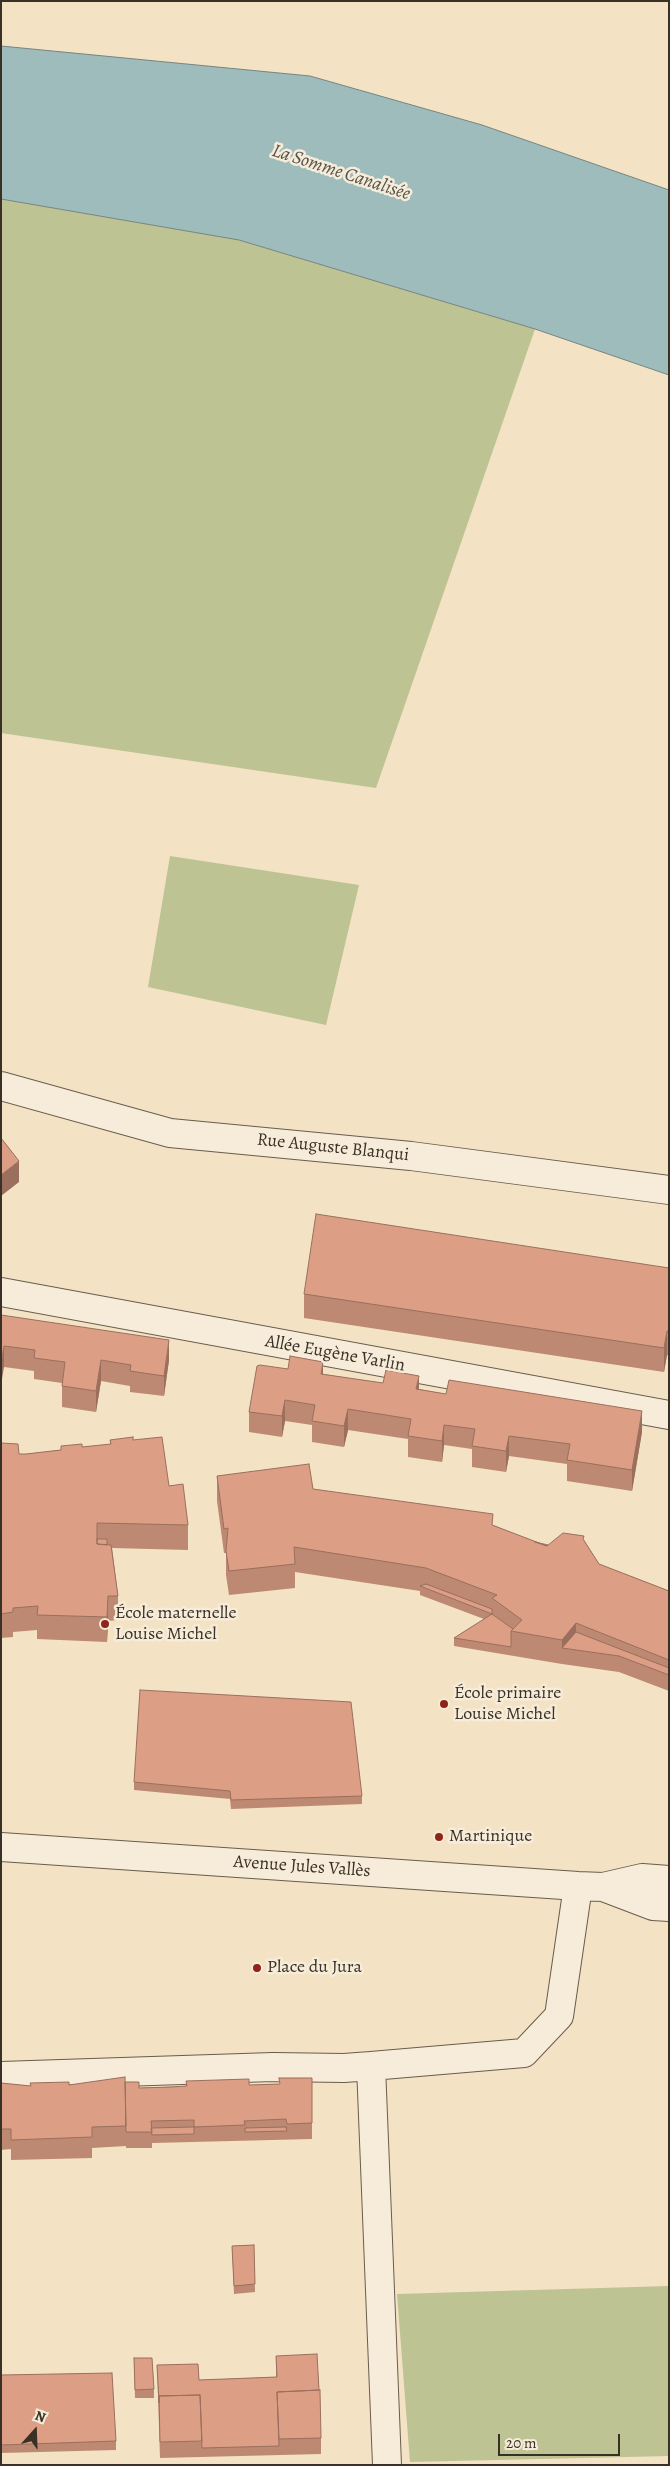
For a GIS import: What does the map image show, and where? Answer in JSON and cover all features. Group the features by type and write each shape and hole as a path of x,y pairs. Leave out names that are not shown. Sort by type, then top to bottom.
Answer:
{"street":[{"name":"Rue Auguste Blanqui","path":"1,1086 170,1133 411,1156 669,1190"},
{"name":"Allée Eugène Varlin","path":"1,1292 669,1415"},
{"name":"Avenue Jules Vallès","path":"1,1847 590,1887 653,1906 669,1907"},
{"name":"Avenue Jules Vallès","path":"590,1887 642,1878 669,1880"},
{"path":"1,2076 273,2067 371,2066 524,2053 559,2016 590,1887"},
{"path":"371,2066 388,2465"}],"green space":[{"path":"1,199 239,240 535,329 376,788 1,733"},
{"path":"170,856 359,885 326,1025 148,987"},
{"path":"669,2286 669,2456 410,2462 397,2294"}],"water":[{"name":"La Somme Canalisée","path":"1,46 310,76 482,125 669,190 669,375 535,329 239,240 1,199"}],"building":[{"path":"1,1138 19,1161 1,1175"},
{"path":"316,1214 669,1268 669,1331 667,1331 664,1348 304,1294"},
{"path":"1,1315 169,1340 164,1376 130,1371 131,1365 101,1360 96,1391 62,1386 65,1362 34,1358 35,1350 4,1346 1,1364"},
{"path":"290,1356 323,1362 321,1374 383,1383 386,1370 419,1376 416,1389 446,1394 449,1380 642,1411 632,1470 567,1460 570,1444 509,1436 506,1451 472,1446 475,1429 444,1425 442,1441 408,1436 411,1419 348,1409 344,1426 312,1421 315,1405 285,1400 282,1416 249,1412 257,1366 288,1369"},
{"path":"133,1437 133,1440 162,1437 169,1486 183,1484 188,1525 97,1523 97,1544 111,1545 118,1596 108,1596 107,1617 37,1615 38,1606 13,1608 13,1612 1,1614 1,1443 18,1444 19,1454 26,1454 61,1450 61,1446 82,1444 82,1447 111,1444 110,1440"},
{"path":"309,1464 313,1489 493,1514 492,1525 547,1546 563,1533 584,1536 583,1539 599,1564 669,1591 669,1660 576,1623 562,1640 511,1631 522,1620 492,1598 497,1595 426,1568 294,1547 295,1564 229,1571 226,1551 228,1528 224,1529 217,1476"},
{"path":"97,1539 107,1539 107,1545 97,1544"},
{"path":"426,1584 492,1609 492,1614 420,1586"},
{"path":"492,1614 513,1629 511,1631 511,1647 454,1638"},
{"path":"576,1632 669,1668 669,1675 619,1656 562,1648"},
{"path":"140,1690 351,1702 362,1796 231,1800 230,1791 134,1782"},
{"path":"125,2077 126,2126 92,2127 92,2137 11,2140 11,2129 1,2129 1,2083 31,2086 30,2083 69,2082 69,2085"},
{"path":"279,2078 312,2078 312,2123 287,2124 286,2119 244,2121 245,2125 194,2127 194,2120 151,2121 152,2132 126,2132 125,2082 139,2082 139,2088 187,2086 186,2081 249,2079 249,2085 280,2084"},
{"path":"194,2127 194,2134 152,2135 151,2128"},
{"path":"286,2127 287,2131 245,2132 245,2128"},
{"path":"254,2245 255,2284 234,2286 232,2246"},
{"path":"317,2354 319,2390 277,2392 279,2446 202,2448 200,2395 159,2396 159,2403 157,2365 198,2364 199,2380 277,2377 276,2356"},
{"path":"134,2358 152,2358 154,2389 135,2390"},
{"path":"112,2373 116,2441 1,2445 1,2375"},
{"path":"320,2390 321,2438 279,2439 277,2392"},
{"path":"200,2395 202,2441 160,2442 159,2396"}],"place":[{"name":"École maternelle Louise Michel","path":"105,1624"},
{"name":"École primaire Louise Michel","path":"444,1704"},
{"name":"Martinique","path":"439,1837"},
{"name":"Place du Jura","path":"257,1968"}]}
